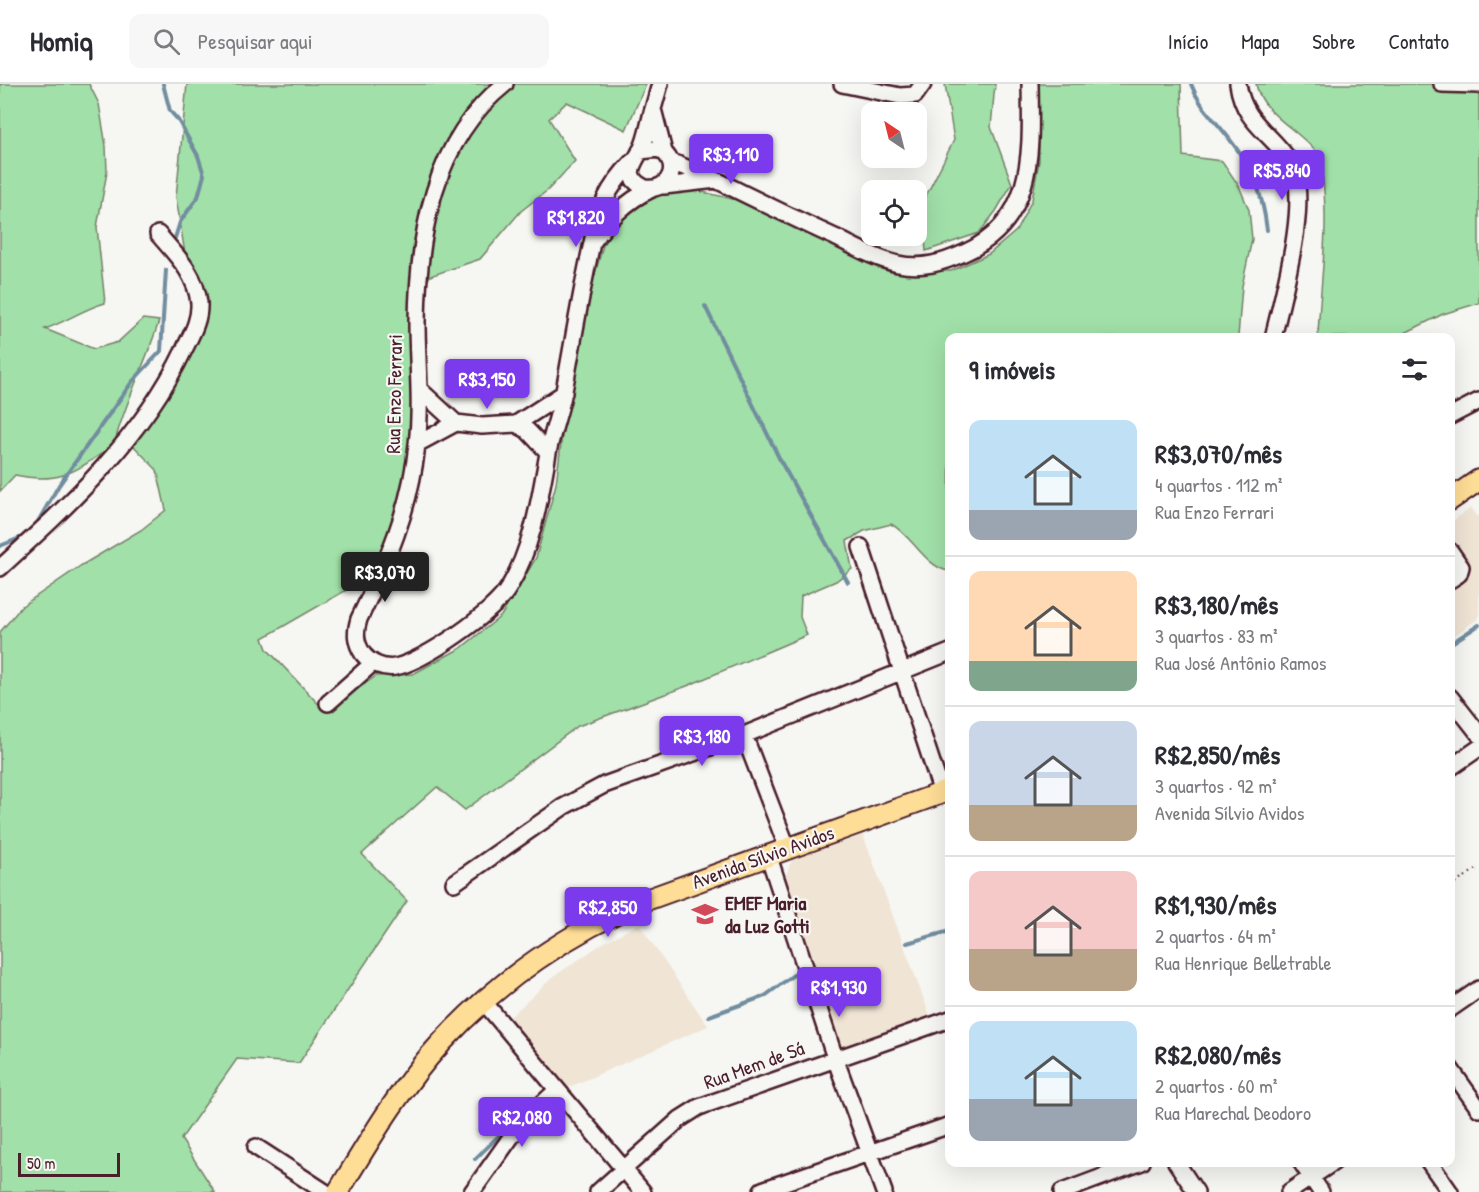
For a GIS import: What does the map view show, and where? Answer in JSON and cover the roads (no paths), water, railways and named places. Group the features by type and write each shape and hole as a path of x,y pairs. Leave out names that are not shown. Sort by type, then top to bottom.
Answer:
{"main road":[{"path":"1455,497 1479,480"},
{"name":"Avenida Sílvio Avidos","path":"338,1192 414,1076 442,1042 484,1002 557,946 614,913 777,850 945,792"}],"street":[{"name":"Rua Enzo Ferrari","path":"373,663 358,646 357,626 399,533 407,505 417,444 419,258 440,173 463,126 475,110 505,84"},
{"path":"660,84 636,156 635,181 645,188 716,180"},
{"path":"842,84 909,96 918,93 923,84"},
{"path":"328,703 373,663 384,667 395,667 413,660 494,606 508,589 518,570 543,488 548,452 564,393 596,219 607,191 636,156 652,147 668,157 882,259 916,266 933,265 983,243 1006,223 1014,210 1021,196 1029,156 1030,84"},
{"path":"1238,84 1251,120 1289,160 1298,180 1299,198 1293,248 1274,333"},
{"path":"1442,84 1479,86"},
{"path":"592,243 610,218 627,202 658,187 672,175 653,109"},
{"path":"0,568 47,527 119,450 171,378 199,316 193,279 158,234"},
{"path":"419,389 456,423"},
{"path":"516,424 564,393"},
{"path":"1455,413 1479,401"},
{"path":"417,444 456,423 482,426 516,424 527,429 548,452"},
{"path":"861,547 900,671 945,789"},
{"path":"1455,558 1461,567 1459,574 1455,577"},
{"path":"454,883 582,796 631,775 744,735 945,654"},
{"path":"1455,703 1479,734"},
{"path":"744,735 835,1058 884,1192"},
{"path":"1455,765 1479,748"},
{"path":"1455,1006 1479,989"},
{"path":"484,1002 643,1192"},
{"name":"Rua Mem de Sá","path":"598,1192 680,1119 699,1107 945,1021"},
{"path":"1455,1075 1479,1109"},
{"path":"471,1192 521,1123 557,1090"},
{"path":"762,1190 869,1155 945,1127"},
{"path":"256,1147 325,1192"},
{"path":"1062,1192 1129,1167"},
{"path":"1179,1167 1196,1192"},
{"path":"1303,1167 1322,1192"},
{"path":"1289,1192 1327,1167"},
{"path":"1432,1167 1450,1192"}],"waterway":[{"path":"163,84 170,111 178,120 198,156 204,175 198,197 180,222 175,238"},
{"path":"1191,84 1203,106 1237,149 1250,170 1259,191 1267,230"},
{"path":"36,525 59,485 132,382 161,351 166,270"},
{"path":"705,306 781,462 848,582"},
{"path":"0,546 27,535"},
{"path":"1455,641 1479,625"},
{"path":"907,943 945,932"},
{"path":"709,1016 765,996 796,973"},
{"path":"475,1159 514,1121"}],"place":[{"name":"EMEF Maria da Luz Gotti","path":"705,914"}]}
